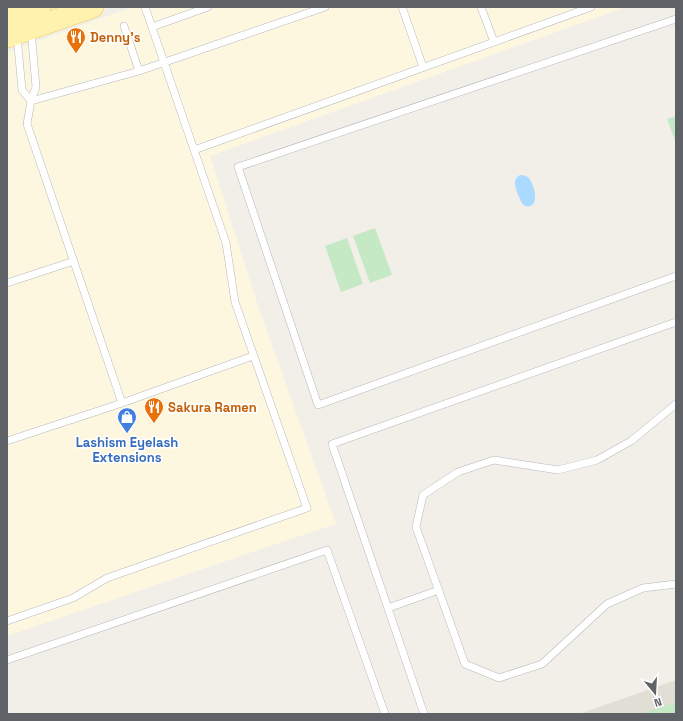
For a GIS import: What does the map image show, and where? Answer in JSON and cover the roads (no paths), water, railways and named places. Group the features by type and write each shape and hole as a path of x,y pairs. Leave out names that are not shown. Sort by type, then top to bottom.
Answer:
{"main road":[{"path":"7,14 12,7"},
{"path":"18,33 21,23 40,7"},
{"path":"18,33 93,7"}],"lane":[{"path":"7,621 73,598 107,578 307,508 234,302 226,243 145,7"},
{"path":"152,27 208,7"},
{"path":"30,101 139,71 325,7"},
{"path":"402,7 423,67"},
{"path":"482,7 494,42"},
{"path":"194,150 591,7"},
{"path":"676,19 238,167 318,405 676,276"},
{"path":"124,26 139,71"},
{"path":"18,33 22,90 30,101"},
{"path":"18,33 36,87 30,101 27,124 122,402"},
{"path":"7,283 74,261"},
{"path":"424,714 332,444 676,322"},
{"path":"7,441 254,356"},
{"path":"676,404 632,441 597,460 558,470 494,460 458,472 423,495 416,527 466,664 499,678 542,664 607,604 643,588 676,584"},
{"path":"7,660 327,550 385,714"},
{"path":"388,608 439,590"}],"water":[{"path":"520,175 529,178 534,188 535,201 530,206 523,204 516,190 515,180"}],"place":[{"name":"Denny's","path":"76,54"},
{"name":"Sakura Ramen","path":"154,424"},
{"name":"Lashism Eyelash Extensions","path":"127,434"}]}
